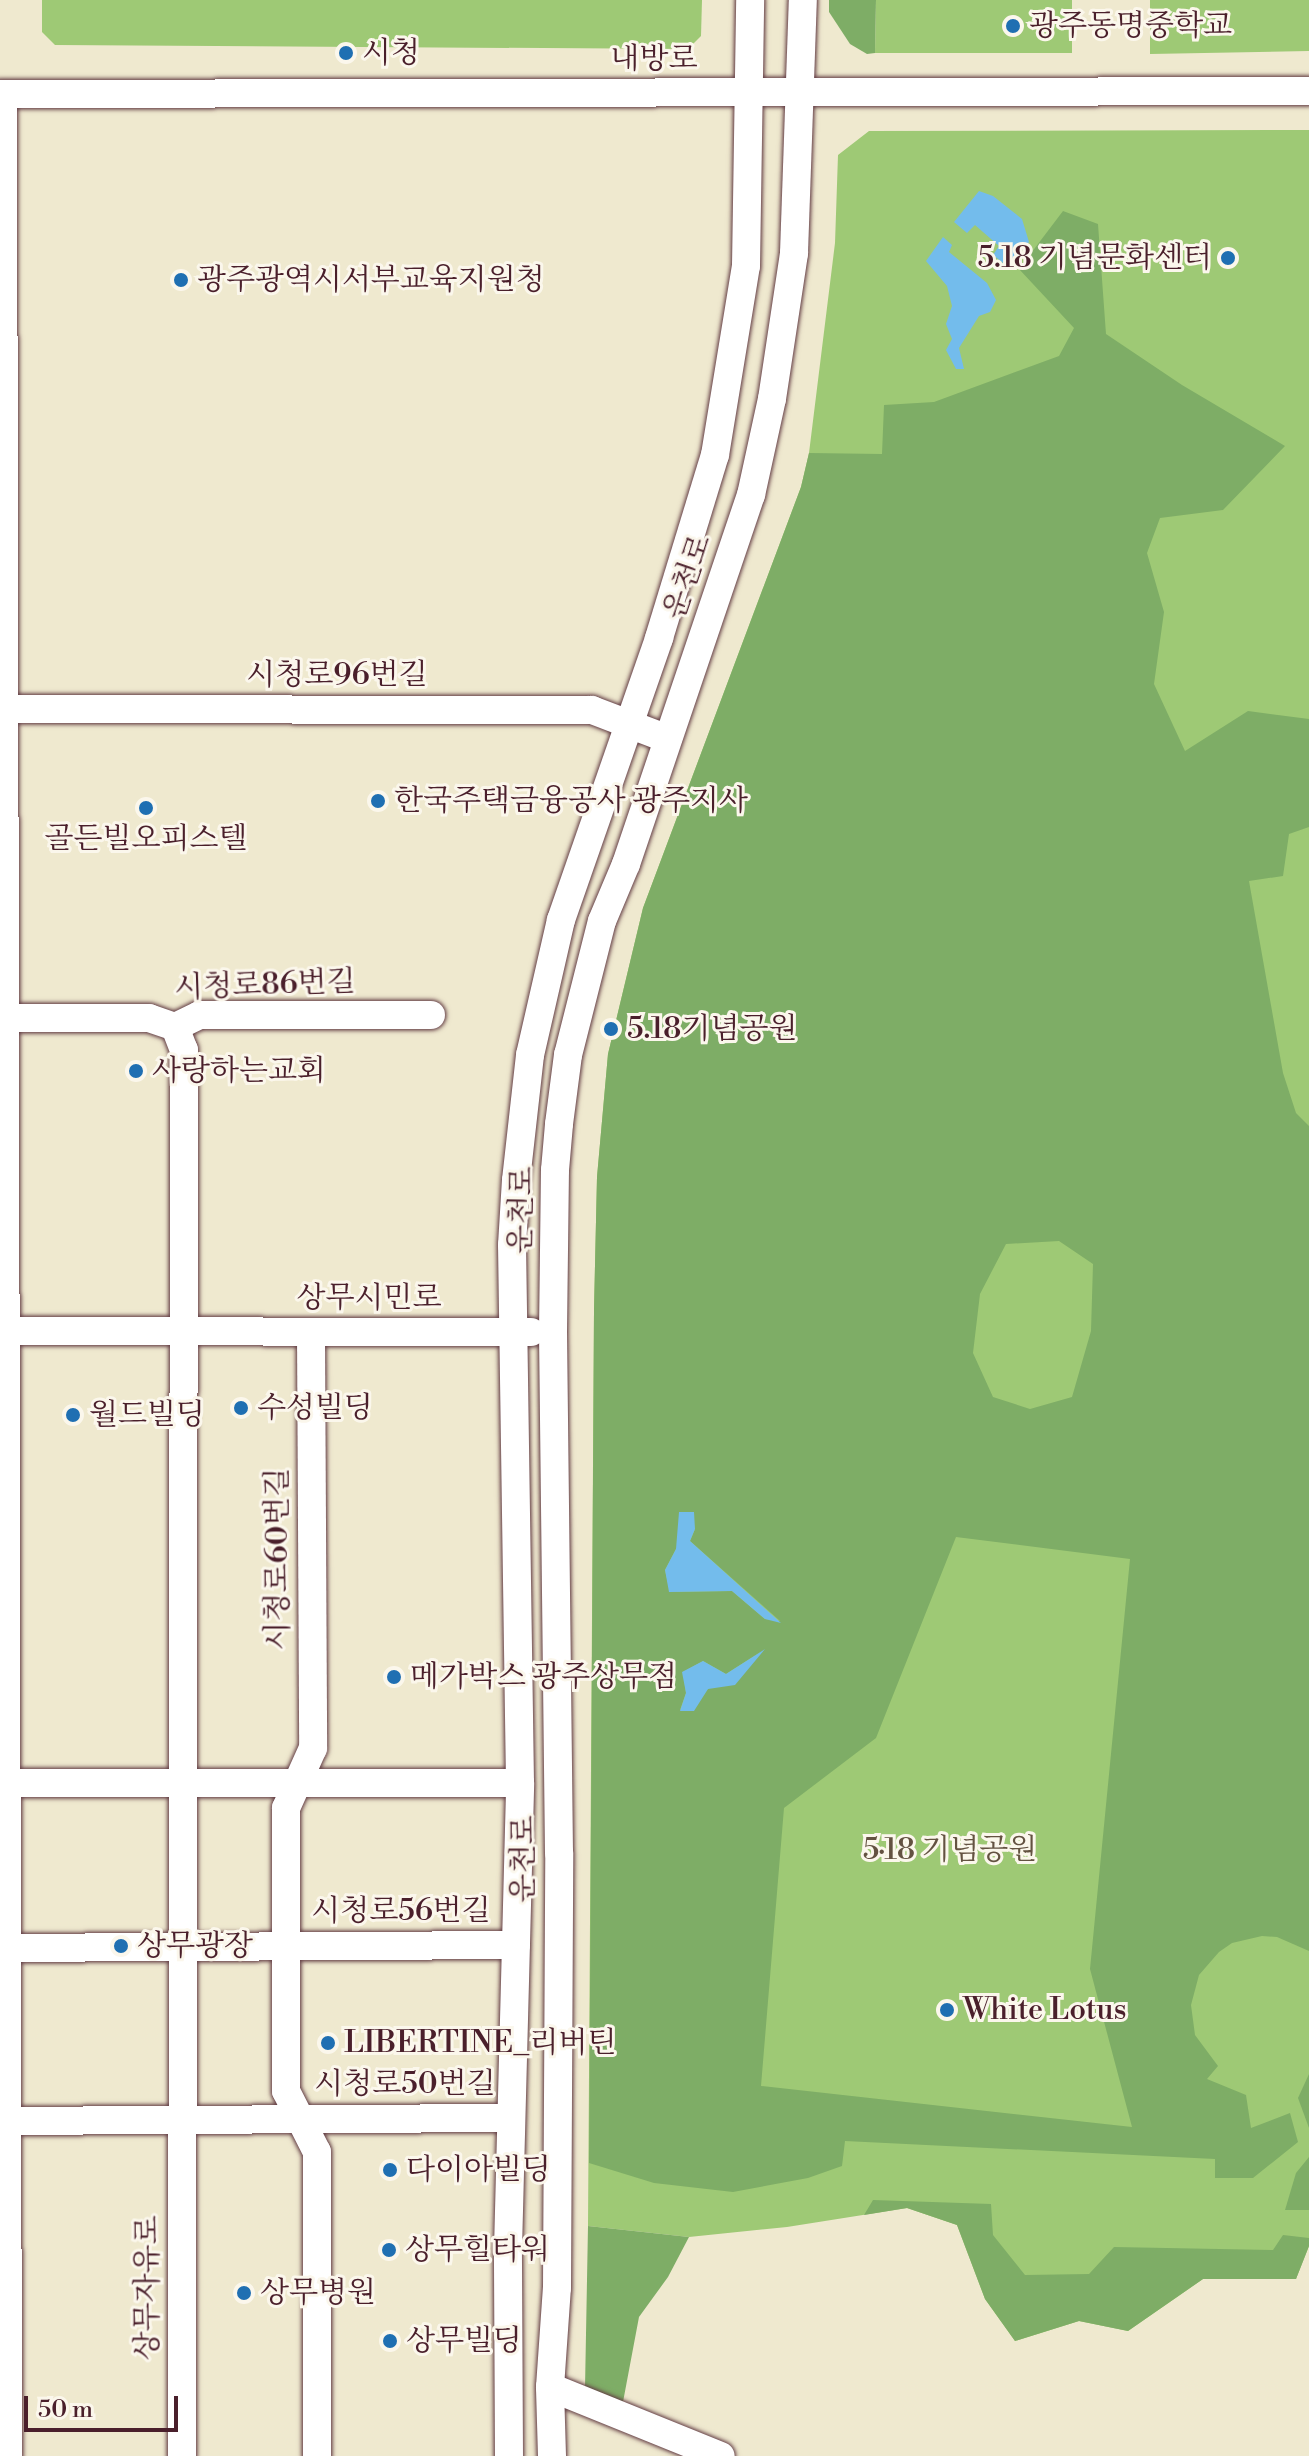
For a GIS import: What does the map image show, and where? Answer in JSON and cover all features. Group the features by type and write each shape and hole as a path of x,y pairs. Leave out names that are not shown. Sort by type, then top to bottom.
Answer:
{"street":[{"name":"운천로","path":"509,2456 510,2118 520,1783 512,1245 530,1055 561,920 659,638 715,455 746,266 750,0"},
{"name":"운천로","path":"552,2456 550,2387 557,2288 559,1901 553,1332 555,1170 568,1055 602,921 626,864 751,495 772,399 794,253 803,0"},
{"name":"내방로","path":"2,94 1309,91"},
{"path":"2,94 4,2121 8,2456"},
{"name":"시청로96번길","path":"2,709 592,710 668,739"},
{"name":"시청로86번길","path":"3,1018 149,1018 175,1027 200,1015 431,1015"},
{"path":"175,1027 184,1050 183,2120"},
{"name":"상무시민로","path":"3,1331 553,1332"},
{"name":"시청로60번길","path":"298,1782 313,1748 311,1333"},
{"name":"시청로56번길","path":"286,1945 286,1808 298,1782"},
{"path":"4,1783 520,1783"},
{"name":"시청로50번길","path":"286,1945 286,2091 299,2118"},
{"name":"시청로56번길","path":"4,1948 516,1945"},
{"path":"299,2118 317,2152 317,2456"},
{"name":"시청로50번길","path":"4,2121 510,2118"},
{"name":"상무자유로","path":"182,2456 183,2120"},
{"path":"550,2387 721,2456"}],"green space":[{"path":"42,0 702,0 701,36 688,49 55,45 42,32"},
{"path":"829,0 876,0 875,53 867,54 850,44 829,12"},
{"name":"광주동명중학교","path":"876,0 1072,0 1072,53 875,53"},
{"path":"1150,0 1309,0 1309,51 1150,54"},
{"name":"5·18 기념공원","path":"1309,130 1309,2246 1296,2279 1203,2279 1128,2331 1079,2321 1015,2341 985,2299 957,2225 907,2208 787,2227 689,2237 588,2226 594,1310 597,1177 608,1054 643,908 801,487 809,453 835,243 838,155 869,131"},
{"name":"5·18 기념공원","path":"1063,211 1098,224 1106,334 1182,385 1285,446 1223,510 1160,518 1147,553 1164,612 1154,684 1185,751 1248,711 1309,719 1309,827 1289,834 1283,876 1249,881 1283,1073 1296,1113 1309,1126 1309,1951 1277,1937 1262,1936 1232,1943 1219,1952 1199,1975 1191,2005 1195,2035 1218,2066 1207,2079 1246,2095 1251,2128 1290,2113 1298,2142 1253,2178 1215,2178 1215,2159 845,2141 842,2166 808,2178 733,2192 654,2183 589,2163 594,1310 597,1177 608,1054 643,908 801,487 809,453 882,454 884,405 934,402 1059,356 1074,328 1019,269","holes":["1059,1241 1093,1264 1091,1331 1072,1397 1030,1409 993,1397 973,1353 980,1294 1006,1244","695,1529 690,1541 780,1621 765,1619 732,1591 670,1592 665,1570 676,1549","956,1537 1130,1559 1090,1969 1132,2127 761,2086 784,1808 876,1738","762,1651 680,1710 686,1693 683,1672 703,1661 726,1674"]},
{"path":"1309,2074 1309,2128 1298,2098"},
{"path":"1309,2157 1309,2210 1285,2210 1296,2173"},
{"path":"873,2200 991,2204 993,2235 1025,2275 1089,2274 1114,2247 1273,2250 1283,2235 1309,2238 1309,2246 1296,2279 1203,2279 1128,2331 1079,2321 1015,2341 985,2299 957,2225 907,2208 864,2215"},
{"path":"588,2226 689,2237 668,2277 639,2317 623,2402 585,2388"}],"water":[{"path":"979,191 993,196 1022,219 1029,242 1008,267 993,255 999,246 975,225 967,233 954,222"},
{"path":"943,237 952,245 949,252 987,283 996,300 990,312 979,316 959,348 964,369 956,369 946,350 952,339 946,324 952,306 947,286 926,261"},
{"path":"679,1512 694,1512 695,1529 690,1541 781,1623 765,1619 732,1591 669,1592 665,1570 676,1549"},
{"path":"765,1649 735,1685 708,1689 694,1711 680,1711 686,1693 682,1672 703,1661 726,1674"}],"place":[{"name":"광주동명중학교","path":"1013,26"},
{"name":"시청","path":"346,53"},
{"name":"5.18 기념문화센터","path":"1228,258"},
{"name":"광주광역시서부교육지원청","path":"181,280"},
{"name":"한국주택금융공사 광주지사","path":"378,801"},
{"name":"골든빌오피스텔","path":"146,808"},
{"name":"5.18기념공원","path":"611,1029"},
{"name":"사랑하는교회","path":"136,1071"},
{"name":"수성빌딩","path":"241,1408"},
{"name":"월드빌딩","path":"73,1415"},
{"name":"메가박스 광주상무점","path":"394,1677"},
{"name":"상무광장","path":"121,1946"},
{"name":"White Lotus","path":"947,2010"},
{"name":"LIBERTINE_리버틴","path":"328,2043"},
{"name":"다이아빌딩","path":"390,2170"},
{"name":"상무힐타워","path":"389,2250"},
{"name":"상무병원","path":"244,2293"},
{"name":"상무빌딩","path":"390,2341"}]}
